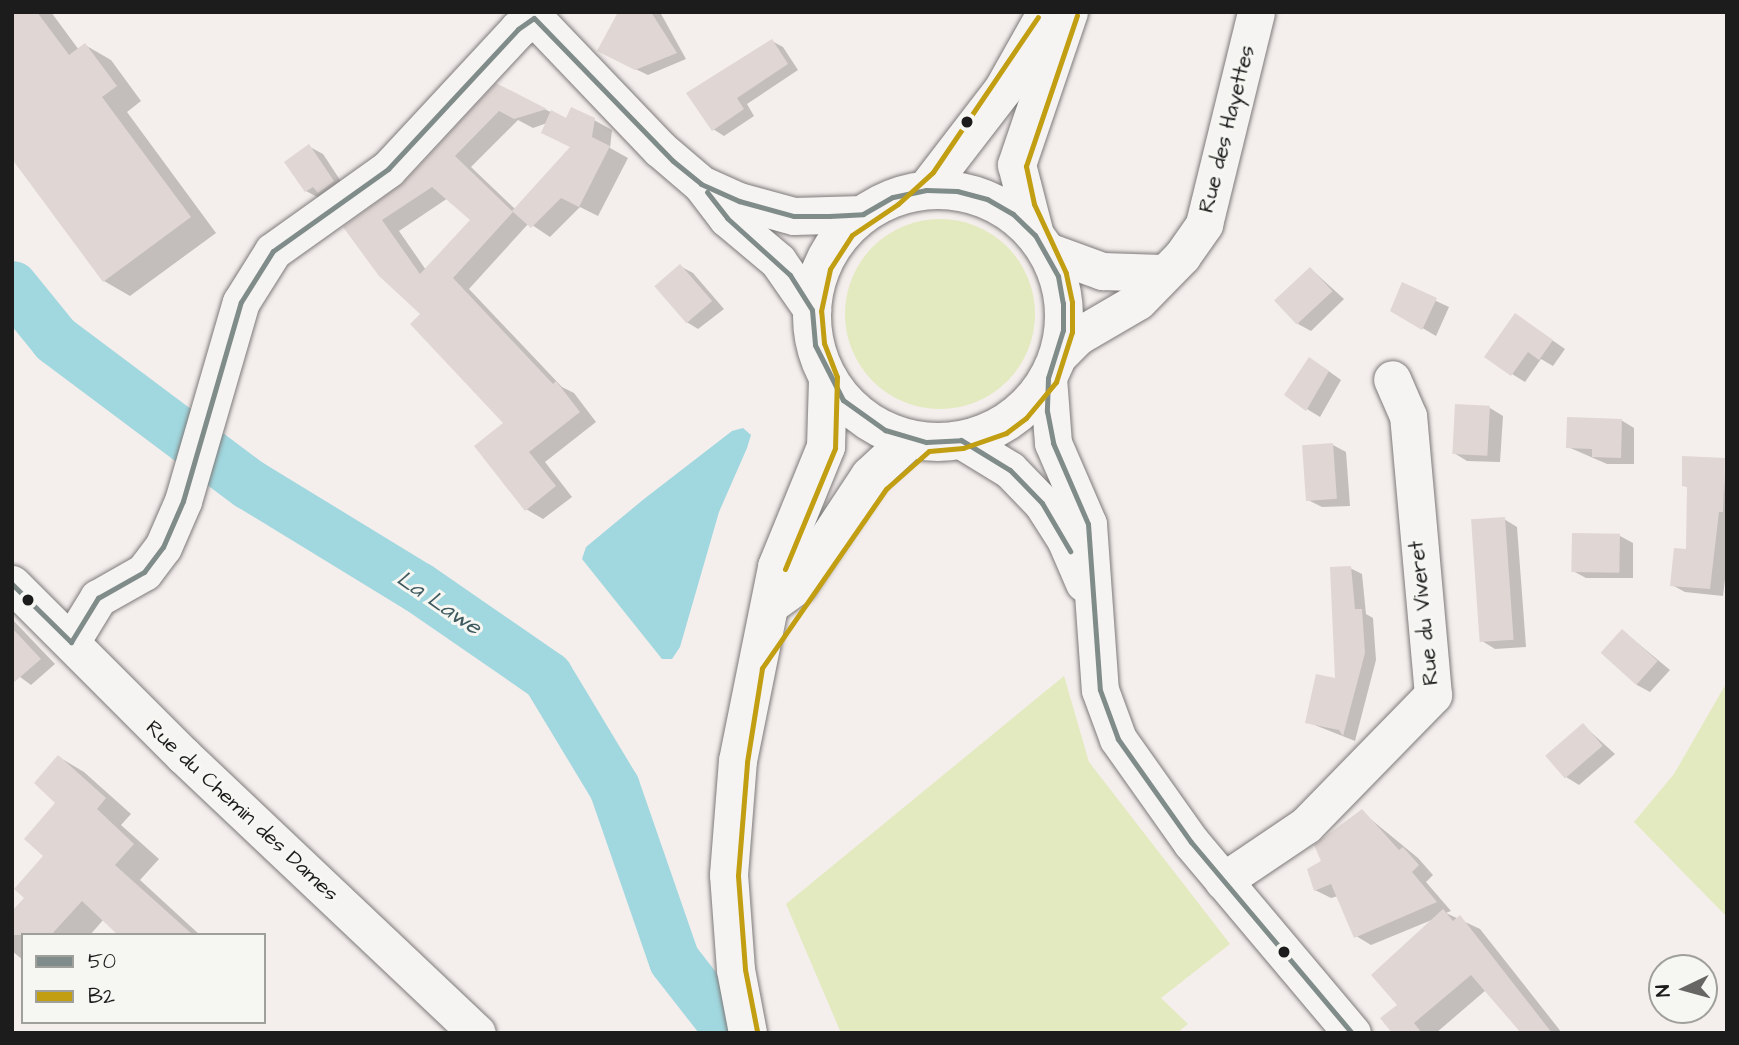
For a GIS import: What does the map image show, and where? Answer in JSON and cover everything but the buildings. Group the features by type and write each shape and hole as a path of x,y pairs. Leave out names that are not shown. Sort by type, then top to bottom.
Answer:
{"main road":[{"path":"926,190 1003,90 1046,12"},
{"path":"1041,243 1013,214 987,199 957,191 926,190 893,197 863,214 846,229 822,266 812,310 815,345 828,378 863,417 910,439 961,440 982,434 1020,412 1053,368 1063,303 1017,165 1069,12"},
{"path":"748,1033 736,970 729,875 738,761 754,665 773,603 777,566 826,447 828,378"},
{"path":"773,603 798,585 870,476 910,439"}],"street":[{"name":"Rue des Hayettes","path":"1053,368 1078,336 1138,300 1162,273 1182,256 1204,224 1256,12"},
{"path":"71,642 99,598 144,572 163,547 183,501 188,476 240,303 273,251 388,169 531,15 660,149 701,184 727,218 785,268 812,310"},
{"path":"701,184 739,201 794,216 863,214"},
{"path":"1041,243 1102,271 1162,273"},
{"path":"1053,368 1052,443 1088,524 1094,560 1092,604 1100,690 1118,739 1143,780 1223,881 1352,1033"},
{"name":"Rue du Viveret","path":"1223,881 1306,825 1433,695 1408,416 1392,379"},
{"path":"961,440 1010,470 1042,503 1065,539 1092,604"},
{"name":"Rue du Chemin des Dames","path":"12,584 184,756 477,1033"}],"green space":[{"path":"940,219 976,226 1007,247 1028,278 1035,314 1028,350 1007,381 976,402 940,409 904,402 873,381 852,350 845,314 852,278 873,247 904,226"},
{"path":"1064,676 1089,762 1230,944 1161,998 1188,1024 1177,1033 841,1033 786,904"},
{"path":"1727,682 1727,917 1634,822 1674,774"}],"water":[{"path":"743,428 751,435 719,512 680,647 672,659 662,659 582,559 586,547 732,431"}],"waterway":[{"name":"La Lawe","path":"12,286 55,339 249,484 418,587 547,676 614,787 674,960 731,1033"}],"transit line":[{"name":"B2","path":"757,1031 745,969 738,875 747,762 762,668 886,489 929,451 963,448 1006,433 1026,418 1056,382 1072,332 1072,302 1066,273 1034,204 1026,166 1077,15"},
{"name":"B2","path":"785,569 835,448 837,377 824,343 821,311 830,269 852,235 898,204 933,172 1038,17"},
{"name":"50","path":"534,18 673,161 701,184 739,201 794,216 829,216 863,214 893,197 926,190 957,191 987,199 1013,214 1035,235 1058,276 1063,303 1063,330 1048,378 1047,411 1053,443 1088,524 1100,690 1118,739 1191,842 1352,1033"},
{"name":"50","path":"71,642 98,598 144,572 163,547 183,501 241,302 273,251 388,169 518,29 534,18"},
{"name":"50","path":"707,192 727,218 790,275 812,310 815,345 843,400 885,430 926,442 961,440 1010,470 1042,503 1070,551"},
{"name":"50","path":"12,584 71,642"}]}
